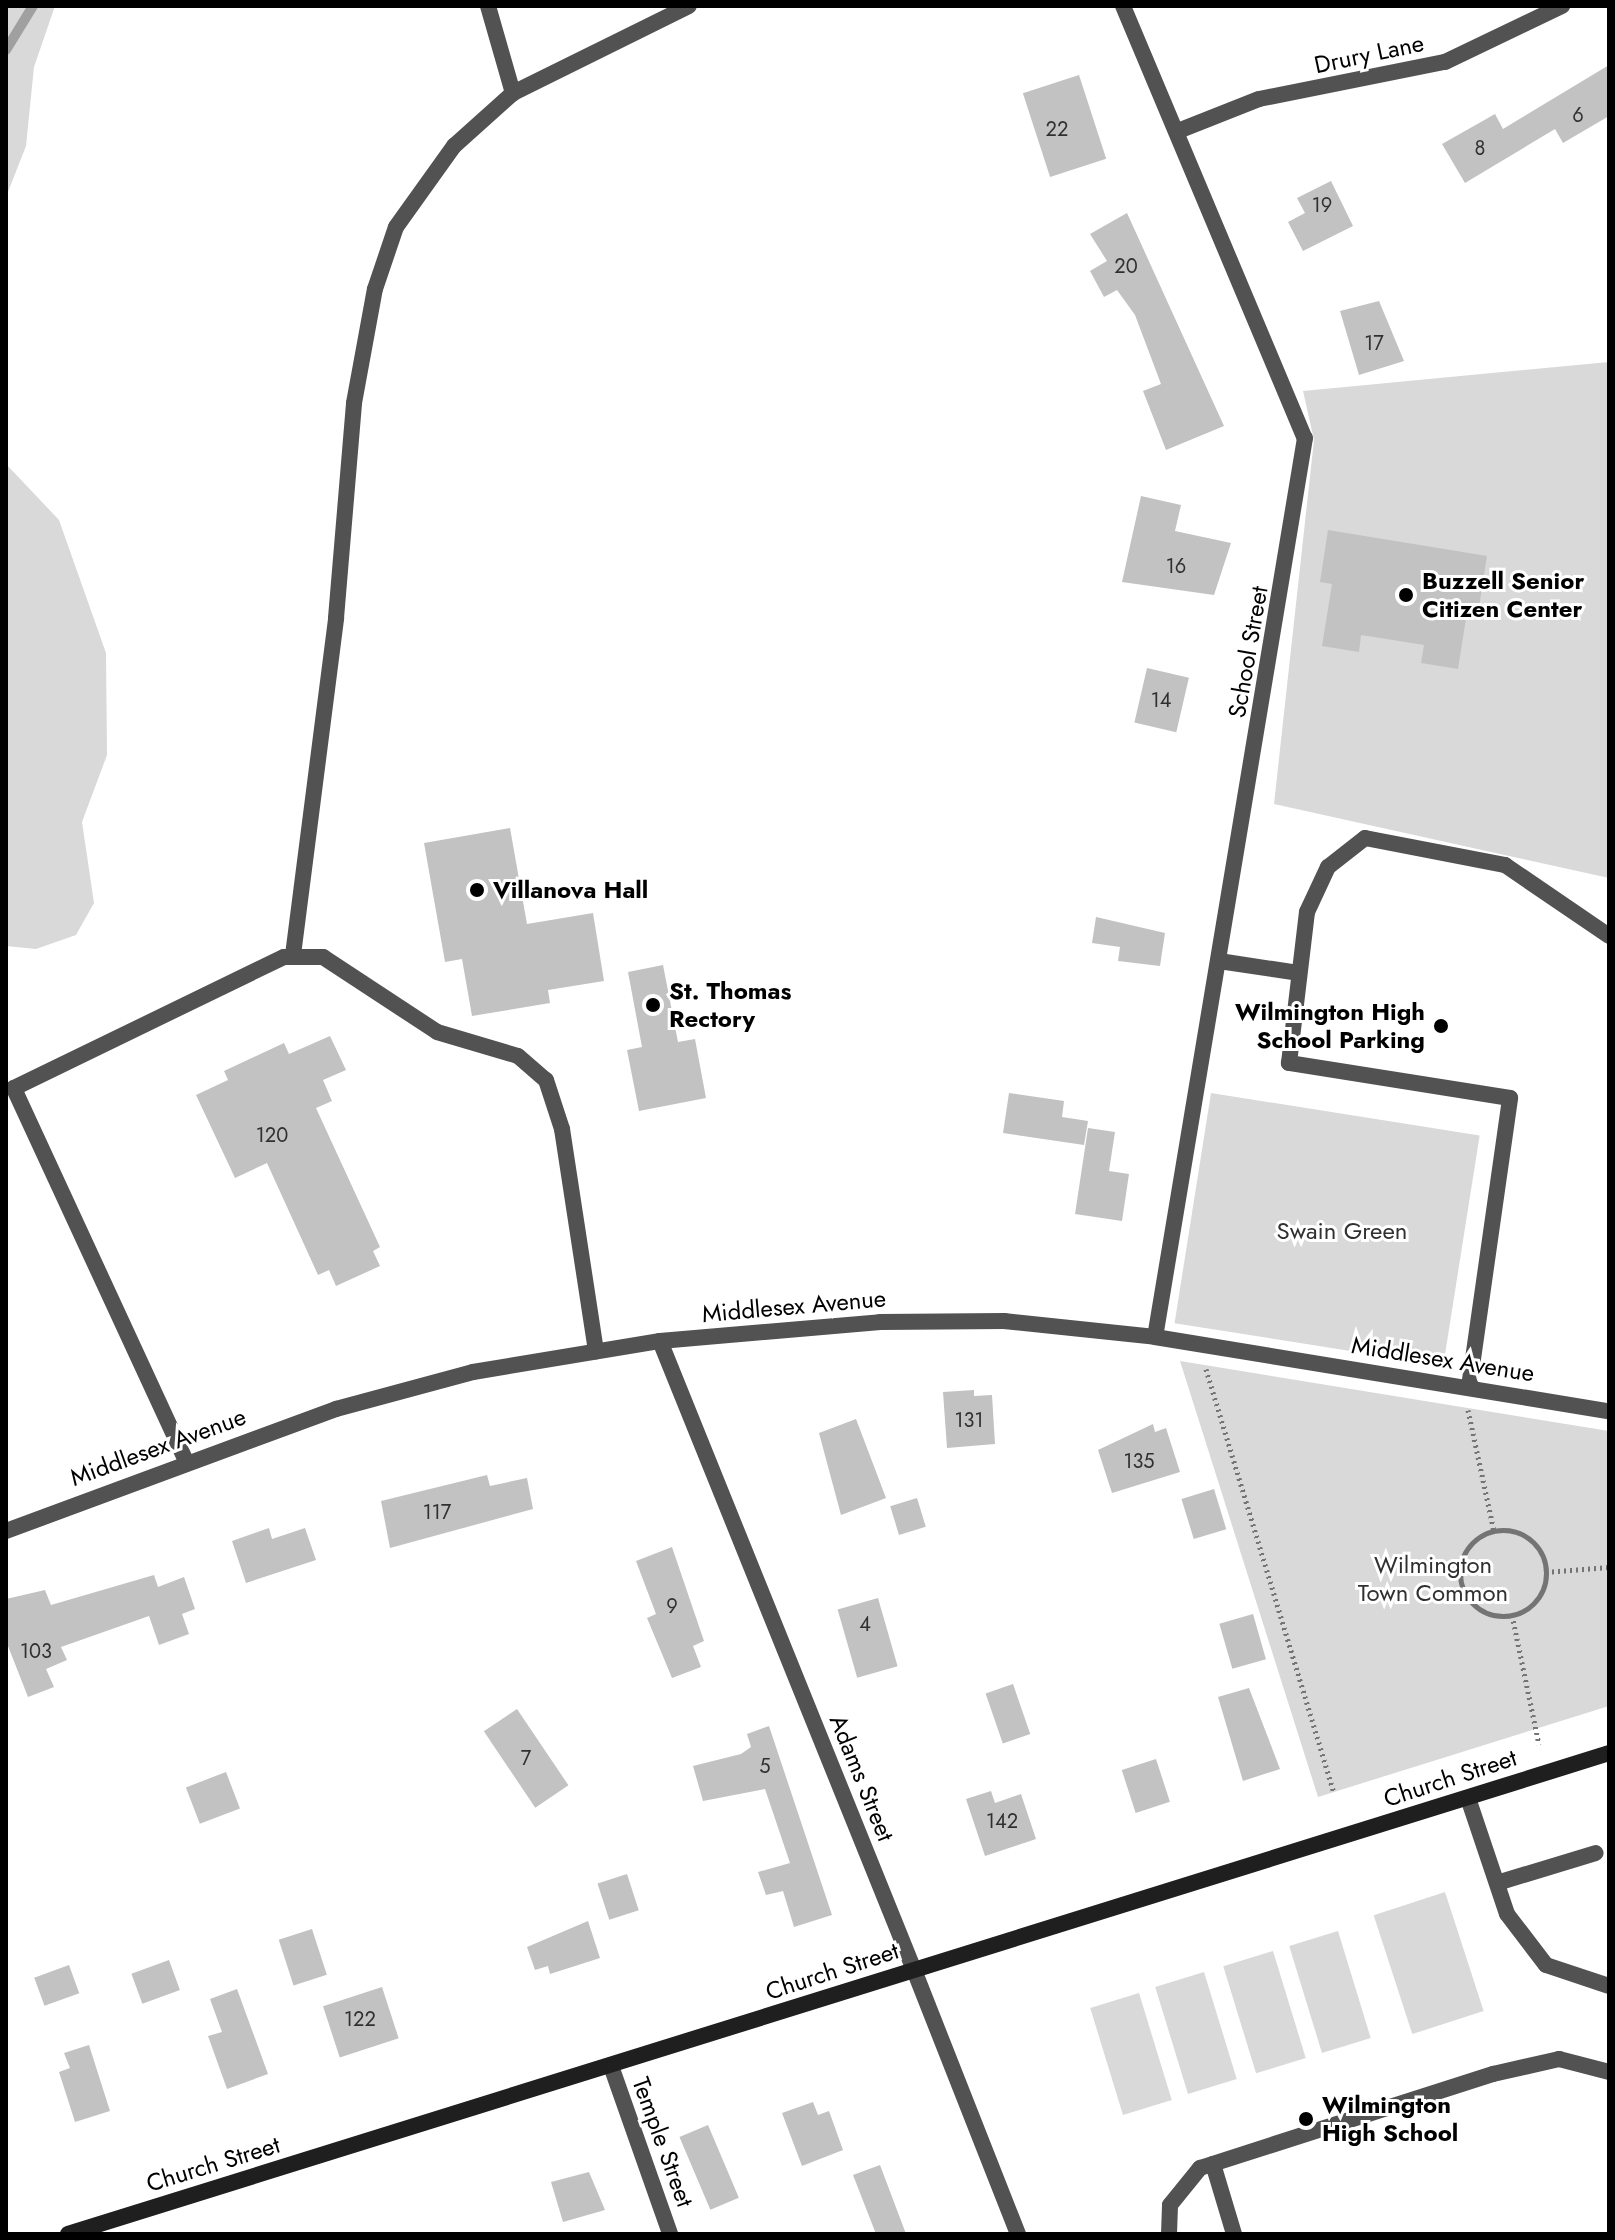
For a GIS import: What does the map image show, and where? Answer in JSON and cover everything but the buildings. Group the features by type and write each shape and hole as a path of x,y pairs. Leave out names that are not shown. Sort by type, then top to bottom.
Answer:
{"main road":[{"name":"Church Street","path":"68,2234 1609,1753"}],"street":[{"path":"488,6 513,93"},
{"path":"293,955 336,618 354,403 375,289 396,227 422,183 513,93 689,6"},
{"name":"School Street","path":"1123,6 1305,438 1155,1337"},
{"name":"Drury Lane","path":"1178,131 1259,99 1445,62 1562,6"},
{"path":"1469,1387 1510,1098 1289,1063 1298,973 1313,897 1340,853 1365,838 1505,865 1609,936"},
{"path":"186,1461 14,1088 293,955 323,957 437,1032 518,1056 546,1080 562,1129 596,1351"},
{"path":"1219,961 1298,973"},
{"name":"Middlesex Avenue","path":"6,1531 186,1461 382,1395 660,1341 950,1319 1155,1337 1609,1411"},
{"name":"Adams Street","path":"660,1341 1018,2234"},
{"path":"1468,1798 1507,1914 1546,1965 1609,1986"},
{"path":"1497,1883 1596,1853"},
{"path":"1169,2234 1170,2205 1200,2168 1493,2074 1559,2059 1609,2072"},
{"name":"Temple Street","path":"611,2066 670,2234"},
{"path":"1213,2164 1234,2234"}],"path":[{"path":"1205,1366 1334,1793"},
{"path":"1468,1408 1494,1531"},
{"path":"1494,1531 1531,1540 1546,1572 1535,1601 1512,1615 1484,1612 1461,1582 1467,1549 1494,1531"},
{"path":"1546,1572 1609,1567"},
{"path":"1512,1615 1539,1744"}],"green space":[{"path":"6,6 55,6 34,67 26,146 6,197"},
{"path":"1609,362 1609,878 1274,804 1314,440 1303,391"},
{"path":"6,464 59,520 106,653 107,755 82,822 94,903 76,935 36,949 6,946"},
{"name":"Swain Green","path":"1211,1093 1480,1136 1443,1366 1175,1323"},
{"name":"Wilmington Town Common","path":"1180,1361 1609,1431 1609,1706 1318,1797"},
{"path":"1445,1892 1484,2011 1412,2034 1374,1915"},
{"path":"1338,1931 1371,2038 1322,2053 1289,1946"},
{"path":"1273,1951 1306,2058 1256,2073 1223,1966"},
{"path":"1204,1972 1237,2079 1188,2094 1155,1987"},
{"path":"1139,1993 1172,2100 1123,2115 1090,2008"}],"waterway":[{"path":"6,50 33,6"}],"place":[{"name":"Buzzell Senior Citizen Center","path":"1406,595"},
{"name":"Villanova Hall","path":"477,890"},
{"name":"St. Thomas Rectory","path":"653,1005"},
{"name":"Wilmington High School Parking","path":"1441,1026"},
{"name":"Wilmington High School","path":"1306,2119"}]}
